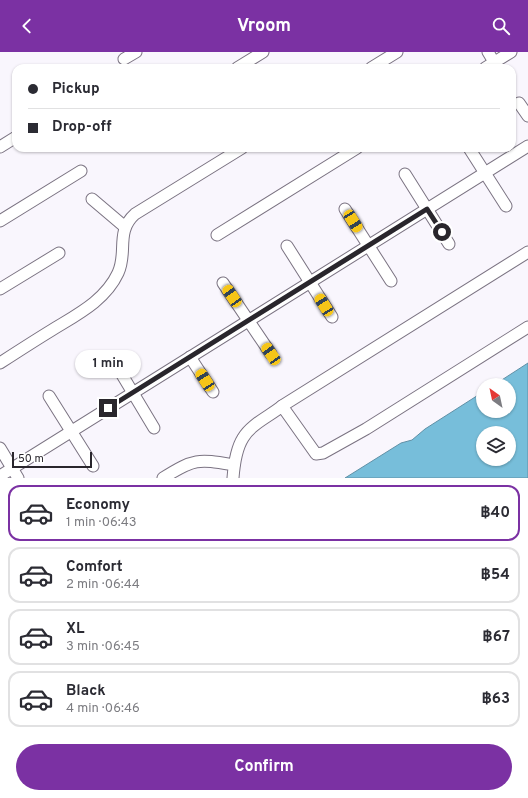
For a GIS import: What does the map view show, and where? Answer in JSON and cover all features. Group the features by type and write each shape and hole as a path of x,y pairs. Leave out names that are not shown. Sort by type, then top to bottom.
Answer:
{"street":[{"path":"124,59 136,52"},
{"path":"244,64 263,52"},
{"path":"377,64 396,52"},
{"path":"488,52 489,64"},
{"path":"491,64 510,52"},
{"path":"519,103 528,116"},
{"path":"0,147 12,140"},
{"path":"0,476 15,473 71,431 528,146"},
{"path":"0,363 88,307 108,290 118,273 122,260 123,232 128,221 135,214 236,152"},
{"path":"217,235 343,152"},
{"path":"472,152 506,206"},
{"path":"0,222 82,171"},
{"path":"405,174 450,244"},
{"path":"92,200 125,227"},
{"path":"345,209 391,281"},
{"path":"287,246 332,317"},
{"path":"233,478 234,464 243,438 254,425 528,252"},
{"path":"0,289 58,253"},
{"path":"223,283 271,354"},
{"path":"282,406 316,454 323,453 366,429 528,327"},
{"path":"190,357 213,392"},
{"path":"112,358 154,428"},
{"path":"49,396 93,466"},
{"path":"0,448 15,473"},
{"path":"163,478 185,464 193,462 206,460 234,464"}],"water":[{"path":"528,363 528,478 345,478 401,443 412,440 425,429 476,396 476,418 516,418 516,378 505,378"}],"route":[{"path":"108,408 427,209 442,232"}]}
